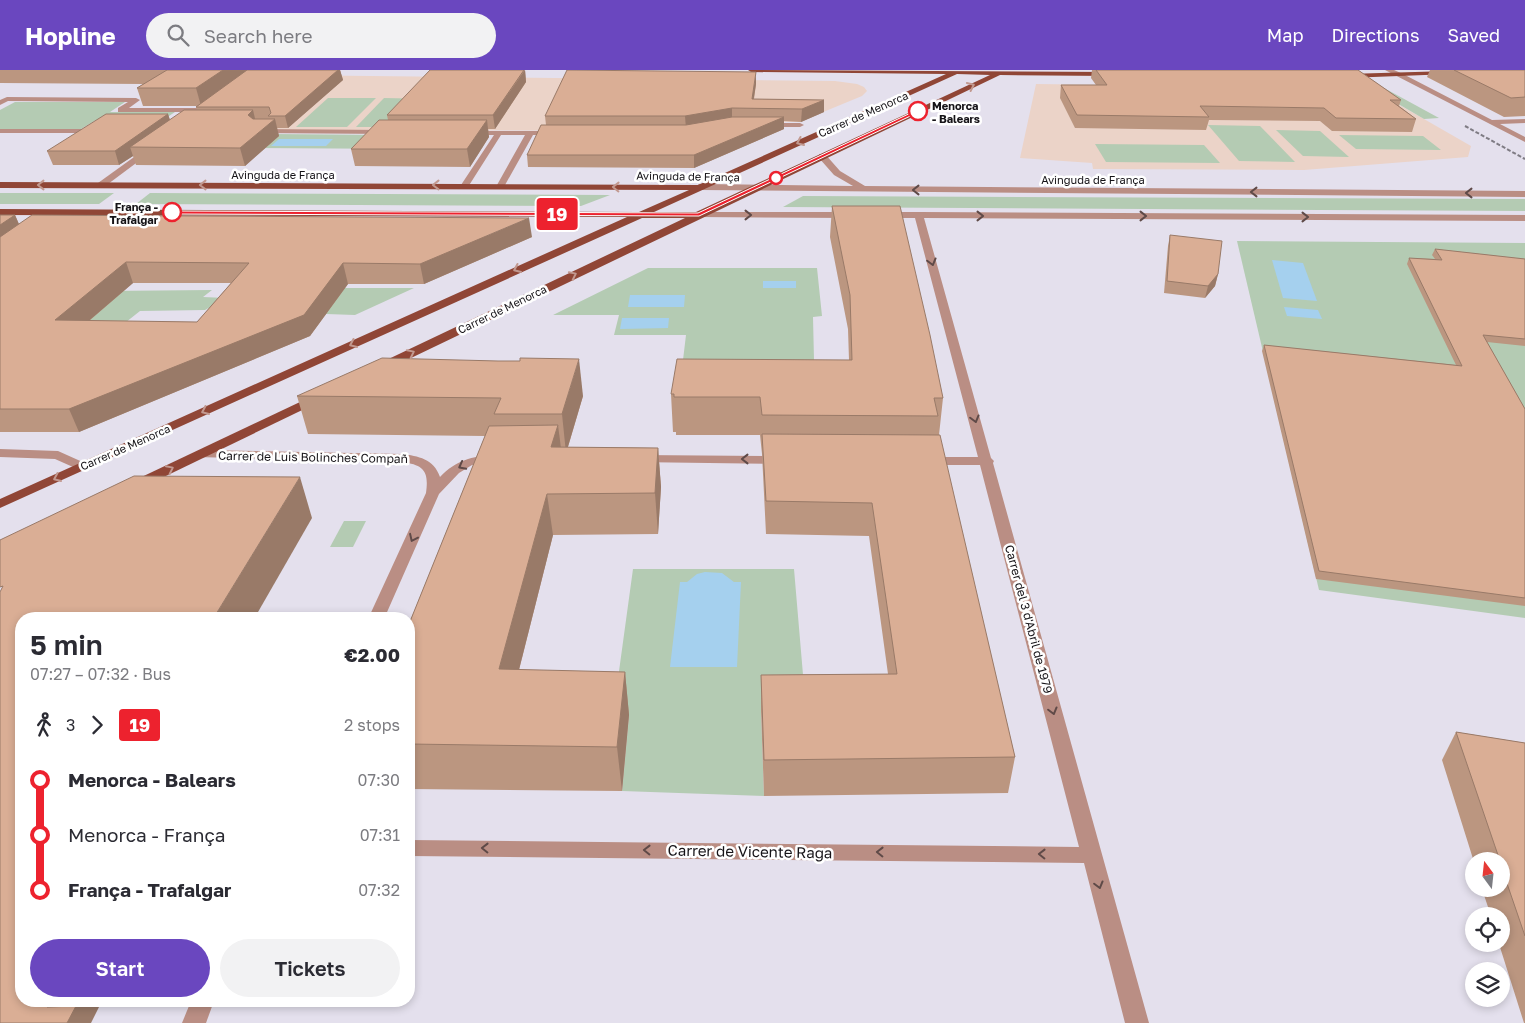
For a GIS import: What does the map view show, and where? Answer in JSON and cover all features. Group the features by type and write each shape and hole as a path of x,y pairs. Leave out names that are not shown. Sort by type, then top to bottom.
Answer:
{"main road":[{"path":"751,70 1119,74"},
{"name":"Carrer de Menorca","path":"0,504 959,71"},
{"name":"Carrer de Menorca","path":"371,372 752,189 1002,72"},
{"path":"1340,76 1459,73"},
{"name":"Avinguda de França","path":"0,185 699,187"},
{"path":"0,212 699,215"},
{"path":"123,492 335,390"}],"street":[{"path":"1388,70 1525,140"},
{"path":"0,103 7,100 136,100 121,110 204,110"},
{"path":"192,119 211,105"},
{"path":"1491,122 1525,121"},
{"path":"0,131 88,131 101,123"},
{"path":"259,123 269,123 258,132 393,132"},
{"path":"751,125 800,125"},
{"path":"460,133 566,133"},
{"path":"465,186 499,133"},
{"path":"501,186 530,133"},
{"path":"102,185 156,145"},
{"path":"822,156 836,173 864,189"},
{"name":"Avinguda de França","path":"699,187 752,189 1525,194"},
{"path":"49,222 62,212"},
{"path":"699,215 1525,218"},
{"name":"Carrer del 3 d'Abril de 1979","path":"919,215 987,461 1137,1023"},
{"path":"1514,218 1525,226"},
{"path":"0,453 58,454 82,467"},
{"name":"Carrer de Luis Bolinches Compañ","path":"200,454 418,460 427,464 432,471 435,482 433,493"},
{"path":"379,612 433,493 454,470 468,462 482,459 510,458"},
{"path":"629,458 797,460"},
{"path":"915,460 987,461"},
{"name":"Carrer de Vicente Raga","path":"415,848 1091,855"},
{"path":"194,1023 201,1007"}],"shaded area":[{"path":"277,75 835,81 857,84 864,87 867,91 862,96 799,122 683,122 680,131 274,130 284,121"},
{"path":"1036,84 1370,88 1471,146 1468,157 1304,170 1093,169 1092,163 1020,158"}],"green space":[{"path":"1371,88 1384,88 1439,118 1424,119"},
{"path":"328,98 376,98 347,127 296,127"},
{"path":"384,98 434,99 410,127 356,127"},
{"path":"15,102 125,102 110,112 175,112 163,120 96,120 81,129 0,129 0,110"},
{"path":"1208,125 1260,126 1295,162 1239,161"},
{"path":"1276,130 1320,131 1349,157 1303,156"},
{"path":"273,134 384,135 414,149 240,148"},
{"path":"1339,135 1423,136 1441,150 1356,149"},
{"path":"1095,144 1204,145 1220,163 1106,162"},
{"path":"0,193 114,193 99,204 0,204"},
{"path":"150,193 610,195 581,206 136,204"},
{"path":"803,196 1525,199 1525,211 783,207"},
{"path":"1237,241 1525,243 1525,618 1319,590"},
{"path":"648,268 817,268 822,316 813,317 814,360 683,360 686,335 614,335 619,315 553,315"},
{"path":"250,288 414,288 355,315 326,314"},
{"path":"212,290 203,297 226,298 205,310 140,311 116,330 47,307 105,291"},
{"path":"344,521 366,521 353,547 330,547"},
{"path":"633,569 794,569 806,710 761,711 764,796 622,791 629,715 613,715"}],"water":[{"path":"279,139 333,139 326,146 271,146"},
{"path":"1272,260 1303,263 1317,301 1283,298"},
{"path":"763,281 796,281 796,288 763,288"},
{"path":"630,295 685,295 684,307 628,307"},
{"path":"1284,307 1318,310 1322,319 1287,316"},
{"path":"622,318 669,318 668,328 620,329"},
{"path":"705,572 722,573 734,582 741,582 737,667 670,667 680,582 687,582 697,574"}],"building":[{"path":"167,70 223,70 196,88 137,88"},
{"path":"247,70 338,70 285,116 268,116 271,113 269,107 196,107"},
{"path":"430,70 524,70 493,115 387,115"},
{"path":"567,70 756,72 752,99 824,100 802,109 732,108 685,116 545,116"},
{"path":"1096,70 1358,70 1401,100 1390,100 1416,119 1336,118 1324,108 1200,106 1209,117 1077,115 1061,85 1107,85"},
{"path":"1454,70 1525,70 1525,97 1511,98"},
{"path":"184,110 253,110 248,115 253,119 275,119 240,148 130,147"},
{"path":"106,114 168,114 115,151 47,151"},
{"path":"732,117 784,117 694,155 527,155 541,125 686,125"},
{"path":"379,120 487,120 467,149 351,149"},
{"path":"832,206 900,206 943,398 934,398 938,416 762,415 760,397 674,397 674,394 671,394 677,359 852,360 850,295"},
{"path":"0,215 15,215 0,225"},
{"path":"32,215 529,218 420,264 343,263 304,315 69,409 0,409 0,237","holes":["126,262 249,263 197,322 55,320"]},
{"path":"1170,235 1222,241 1218,274 1208,286 1167,281"},
{"path":"1435,249 1525,259 1525,339 1483,335 1525,409 1525,598 1319,571 1264,345 1462,366 1409,258 1442,260"},
{"path":"382,358 498,361 520,361 520,358 579,359 562,414 494,414 501,398 297,396"},
{"path":"558,425 551,447 658,448 655,493 547,494 499,669 625,672 617,747 415,744 414,612 489,426"},
{"path":"762,434 940,435 1015,757 764,760 761,675 897,674 872,503 766,501"},
{"path":"134,476 300,477 217,612 15,612 15,1007 75,1007 67,1023 0,1023 0,592 3,586 0,587 0,540"},
{"path":"1456,732 1525,743 1525,936 1510,892 1510,852 1497,852"}],"railway":[{"path":"1465,126 1525,159"}],"bus line":[{"name":"19","path":"172,212 699,215 918,111"}],"place":[{"name":"Menorca - Balears","path":"918,111"},
{"name":"França - Trafalgar","path":"172,212"}]}
